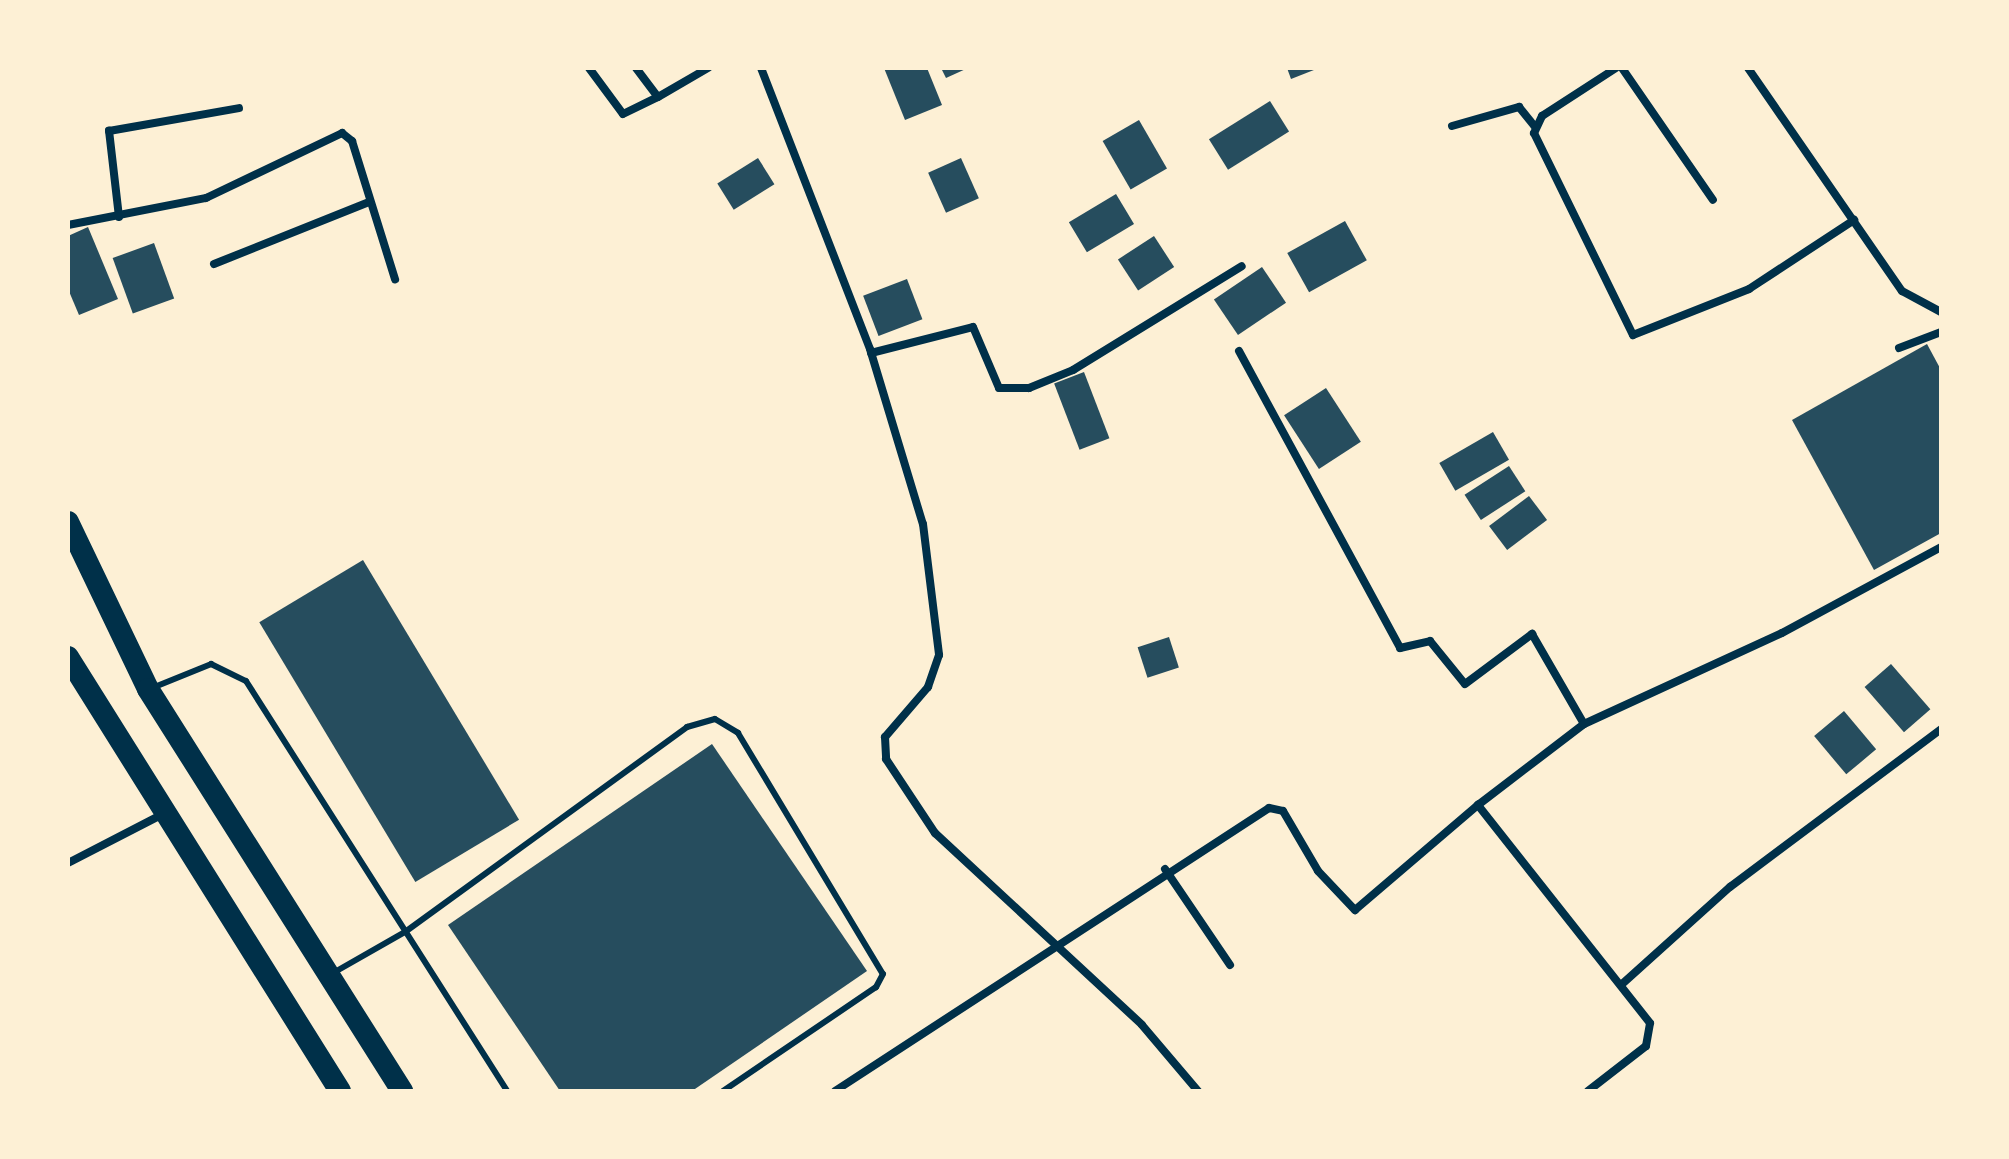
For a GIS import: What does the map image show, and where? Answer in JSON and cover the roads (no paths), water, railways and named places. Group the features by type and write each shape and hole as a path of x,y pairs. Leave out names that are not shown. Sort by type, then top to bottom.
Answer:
{"highway":[{"path":"68,522 148,689 326,977 402,1091"},
{"path":"68,657 161,815 340,1091"}],"street":[{"path":"589,68 623,114 708,68"},
{"path":"636,68 658,97"},
{"path":"761,68 871,353 923,524 939,636 928,687 889,731 884,754 935,833 985,886 1057,942 1198,1091"},
{"path":"1535,127 1616,68"},
{"path":"1622,68 1713,200"},
{"path":"1748,68 1902,291 1941,312"},
{"path":"1452,126 1519,107 1535,127 1635,336 1749,289 1854,220"},
{"path":"119,217 107,166 109,131 239,108"},
{"path":"68,225 206,198 342,133 352,141 395,279"},
{"path":"214,264 369,202"},
{"path":"871,353 973,327 999,388 1029,388 1083,364 1242,266"},
{"path":"1899,348 1941,332"},
{"path":"1239,351 1400,648 1430,641 1465,684 1534,635 1584,724"},
{"path":"835,1091 1165,869 1274,807 1355,910 1478,805 1584,724 1782,633 1941,547"},
{"path":"1621,985 1730,887 1941,729"},
{"path":"1478,805 1650,1023 1651,1038 1588,1091"},
{"path":"68,863 161,815"},
{"path":"1165,869 1230,965"}],"lane":[{"path":"148,689 197,666 237,671 507,1091"},
{"path":"326,977 405,932 687,727 702,719 729,724 883,974 870,991 723,1091"}]}
